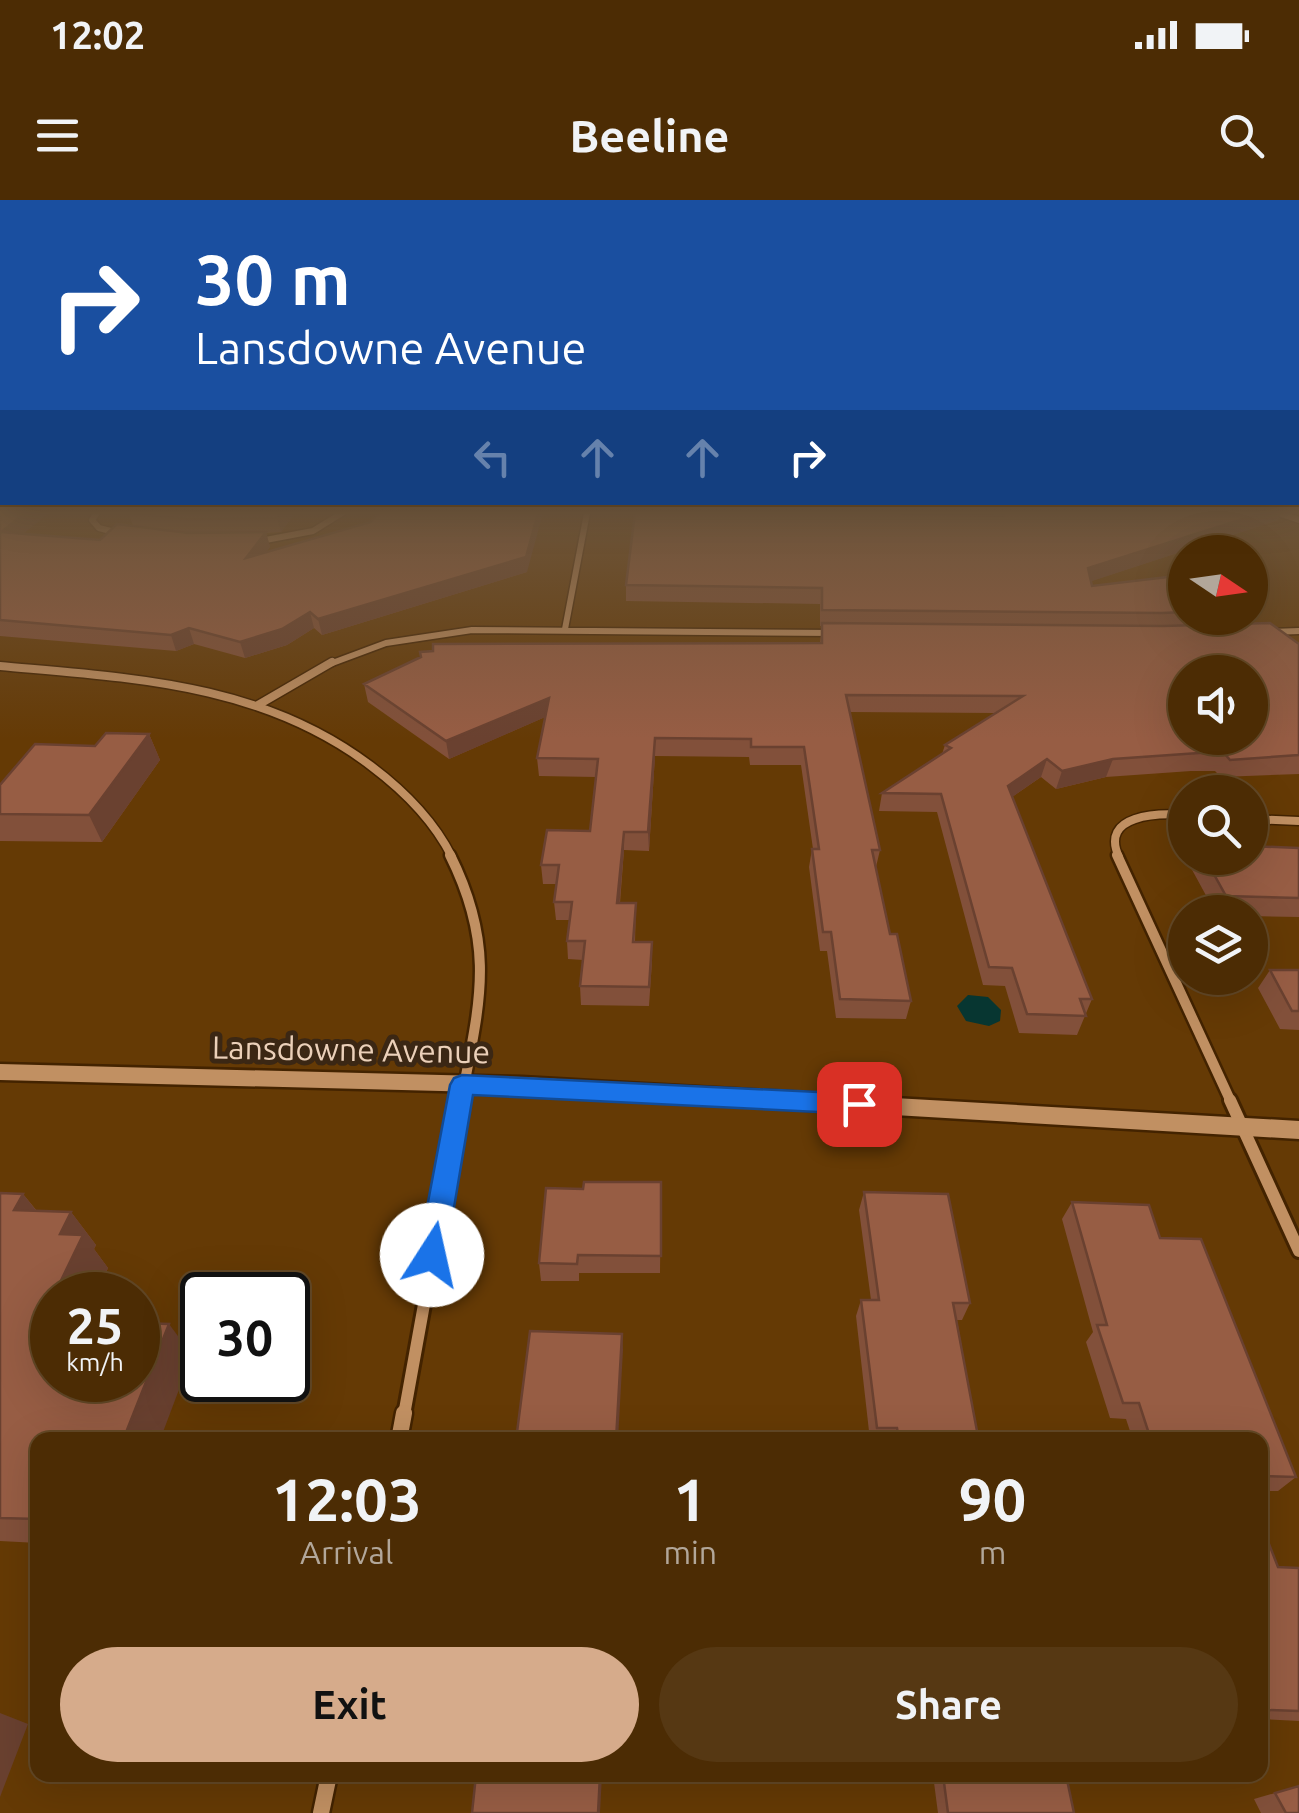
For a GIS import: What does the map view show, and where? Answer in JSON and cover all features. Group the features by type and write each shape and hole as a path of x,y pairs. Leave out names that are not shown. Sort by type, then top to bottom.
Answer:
{"main road":[{"name":"Lansdowne Avenue","path":"0,1072 754,1097 1299,1130"}],"street":[{"path":"565,629 573,588"},
{"path":"258,704 316,667 392,640 450,630 840,633"},
{"path":"1268,632 1299,631"},
{"path":"0,666 160,682 258,704 313,727 380,772 433,828 457,866 472,899 482,954 479,1004 400,1432"},
{"path":"1168,814 1148,813 1124,821 1116,832 1114,847 1299,1252"},
{"path":"1268,820 1299,821"},
{"path":"321,1813 328,1782"}],"water":[{"path":"968,995 988,997 1001,1010 1000,1021 989,1026 966,1021 957,1006"}],"building":[{"path":"0,588 421,588 318,619 310,612 282,629 240,642 189,628 171,635 0,620"},
{"path":"822,588 1168,588 1168,613 822,610"},
{"path":"822,623 1168,626 1168,635 1268,635 1270,623 1299,644 1299,755 1230,760 1226,755 1268,755 1268,655 1168,655 1170,755 1113,759 1062,771 1047,759 1008,786 1092,999 1080,999 1086,1016 1027,1014 1012,968 989,967 941,794 882,793 951,748 945,745 1023,696 846,695 880,850 872,850 890,934 897,934 911,1001 840,999 831,932 823,932 812,849 819,849 804,747 751,747 751,739 655,738 648,832 624,832 617,903 636,903 633,942 652,942 649,987 580,986 585,941 567,941 572,902 554,902 559,865 541,865 547,830 590,831 598,759 537,758 549,698 446,741 364,684 421,657 420,652 433,651 433,644 822,643"},
{"path":"106,733 149,734 89,815 0,814 0,785 35,744 95,746"},
{"path":"1268,847 1299,848 1299,898 1225,895 1214,875 1268,875"},
{"path":"1270,970 1299,970 1299,1011 1292,1011"},
{"path":"584,1182 661,1182 661,1256 578,1255 577,1264 539,1263 546,1188 583,1189"},
{"path":"864,1192 948,1194 970,1303 953,1303 977,1431 998,1432 898,1432 897,1428 877,1428 861,1300 879,1300"},
{"path":"0,1193 23,1194 14,1210 71,1212 60,1234 83,1235 65,1272 30,1272 30,1402 138,1402 126,1432 30,1432 30,1519 0,1518"},
{"path":"1072,1202 1149,1205 1160,1238 1201,1239 1296,1477 1268,1476 1268,1432 1148,1432 1139,1403 1123,1403 1097,1325 1107,1325"},
{"path":"160,1324 169,1324 160,1347"},
{"path":"530,1331 622,1334 616,1432 517,1432"},
{"path":"1268,1541 1278,1567 1299,1568 1299,1711 1268,1710"},
{"path":"475,1782 600,1782 598,1813 472,1813"},
{"path":"944,1782 1067,1782 1074,1813 948,1813"},
{"path":"1299,1786 1299,1813 1286,1813 1275,1793"}],"route":[{"path":"432,1255 462,1085 859,1104"}]}
